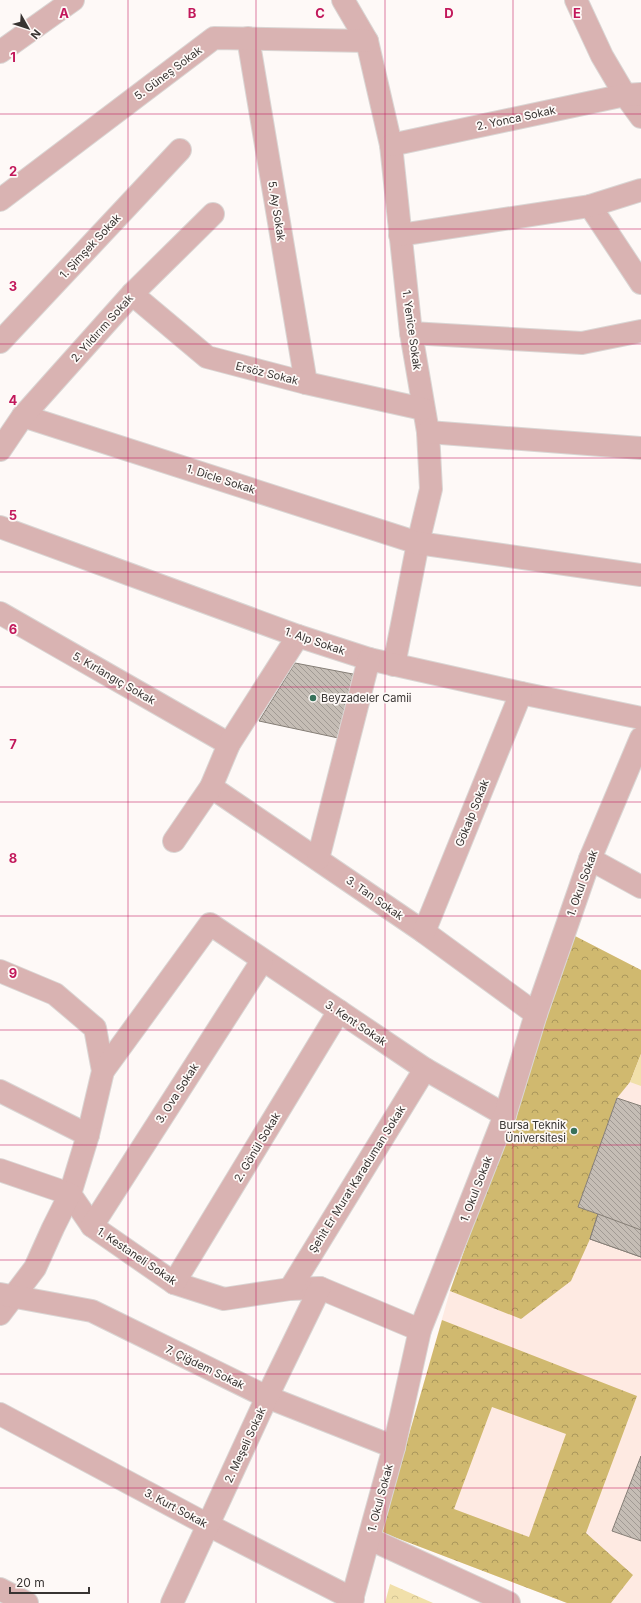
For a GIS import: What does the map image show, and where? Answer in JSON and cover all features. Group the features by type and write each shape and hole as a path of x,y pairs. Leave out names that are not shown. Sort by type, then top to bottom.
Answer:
{"street":[{"path":"0,52 73,0"},
{"name":"1. Yenice Sokak","path":"342,0 367,41 391,145 411,333 428,432 431,489 418,543 394,665"},
{"path":"576,0 602,56 633,94 641,117"},
{"name":"5. Güneş Sokak","path":"0,200 214,38 367,41"},
{"name":"5. Ay Sokak","path":"248,38 306,383"},
{"name":"2. Yonca Sokak","path":"391,145 633,94"},
{"name":"1. Şimşek Sokak","path":"2,337 180,150"},
{"path":"400,236 590,206 641,190"},
{"path":"590,206 641,283"},
{"name":"2. Yıldırım Sokak","path":"0,450 23,416 132,294 213,214"},
{"name":"Ersöz Sokak","path":"132,294 207,357 306,383 423,409"},
{"path":"411,333 582,343 641,331"},
{"name":"1. Dicle Sokak","path":"23,416 418,543 641,575"},
{"path":"428,432 641,448"},
{"name":"1. Alp Sokak","path":"0,527 298,636 369,659 641,718"},
{"name":"5. Kırlangıç Sokak","path":"0,612 228,744"},
{"path":"174,841 211,787 228,744 298,636"},
{"path":"318,859 369,659"},
{"name":"Gökalp Sokak","path":"424,932 521,693"},
{"name":"1. Okul Sokak","path":"352,1601 394,1447 420,1330 505,1115 536,1014 590,859 640,744"},
{"name":"3. Tan Sokak","path":"211,787 424,932 536,1014"},
{"path":"590,859 641,887"},
{"name":"3. Kent Sokak","path":"104,1071 210,924 425,1069 505,1115"},
{"name":"3. Ova Sokak","path":"92,1226 262,960"},
{"path":"0,971 55,994 95,1028 104,1071 88,1134 70,1194 35,1268 7,1295 0,1314"},
{"name":"2. Gönül Sokak","path":"174,1282 339,1011"},
{"name":"Şehit Er Murat Karaduman Sokak","path":"290,1289 425,1069"},
{"path":"0,1091 88,1134"},
{"path":"0,1170 70,1194"},
{"name":"1. Kestaneli Sokak","path":"70,1194 92,1226 174,1282 224,1298 290,1289 320,1288 420,1330"},
{"name":"2. Meşeli Sokak","path":"172,1603 267,1397 320,1288"},
{"name":"7. Çiğdem Sokak","path":"7,1295 92,1311 267,1397 394,1447"},
{"name":"3. Kurt Sokak","path":"0,1414 352,1601"},
{"path":"370,1539 509,1603"},
{"path":"0,1589 27,1603"}],"shaded area":[{"name":"Bursa Teknik Üniversitesi","path":"575,936 641,970 641,1603 567,1603 381,1532 450,1291"}],"green space":[{"path":"575,936 641,970 641,1054 630,1082 617,1098 578,1207 598,1214 590,1239 571,1281 521,1319 450,1291"},
{"path":"641,1054 641,1086 630,1082"},
{"path":"442,1320 637,1396 586,1533 633,1575 611,1603 567,1603 381,1532","holes":["492,1407 566,1434 529,1537 454,1509"]},
{"path":"390,1584 433,1603 385,1603"}],"building":[{"name":"Beyzadeler Camii","path":"295,663 358,675 343,739 259,721"},
{"path":"617,1098 641,1106 641,1257 590,1239 598,1214 578,1207"},
{"path":"598,1214 641,1230 641,1257 590,1239"},
{"path":"641,1456 641,1541 612,1531"}],"place":[{"name":"Beyzadeler Camii","path":"313,698"},
{"name":"Bursa Teknik Üniversitesi","path":"574,1131"}]}
